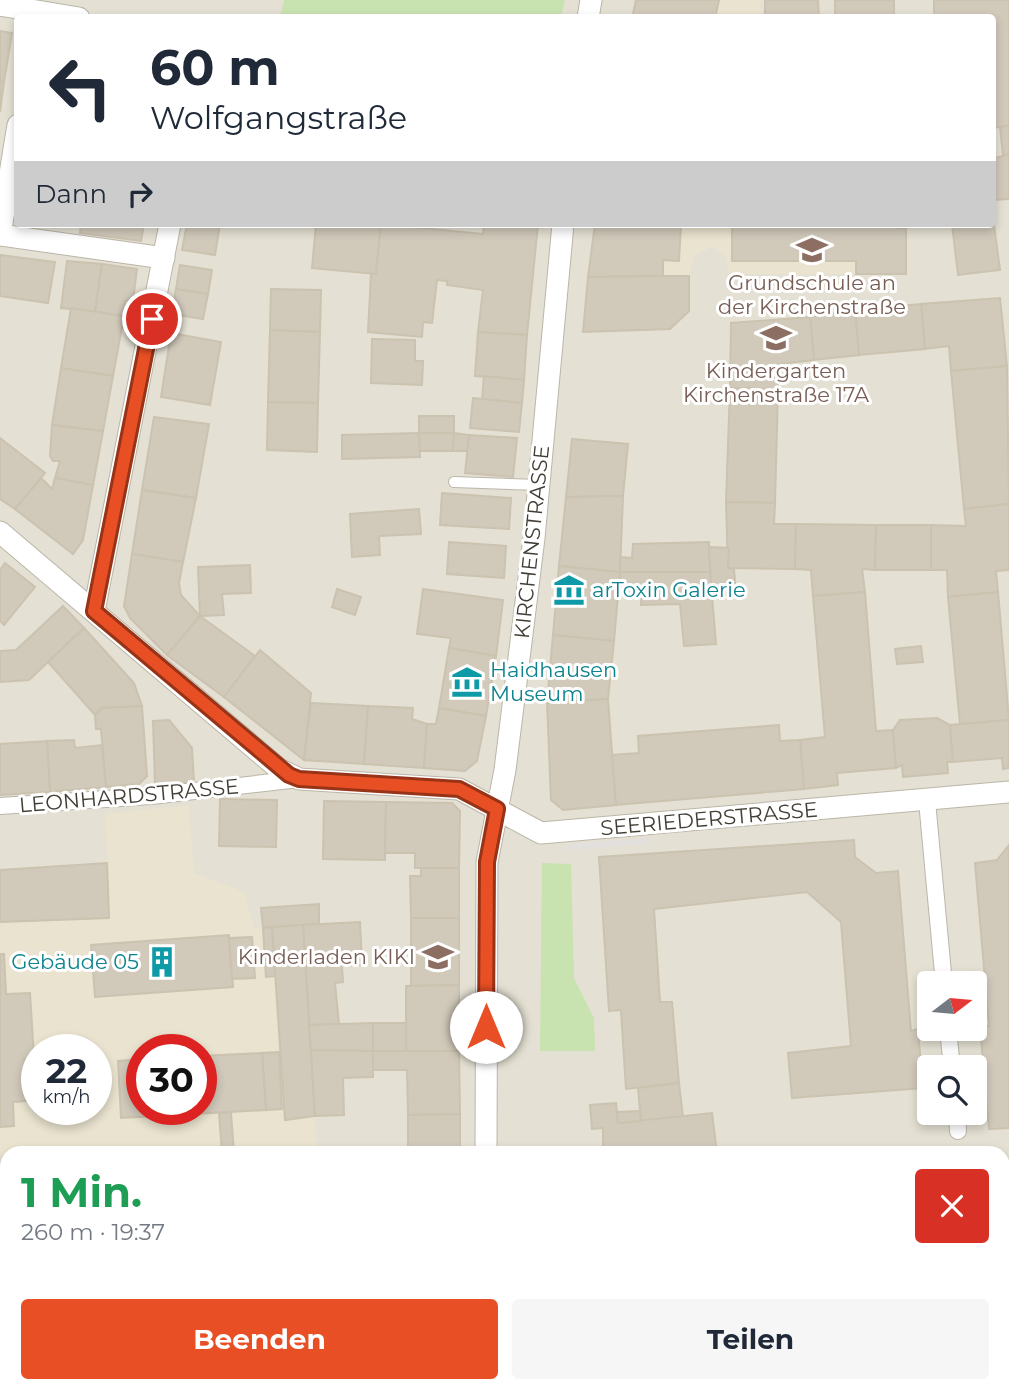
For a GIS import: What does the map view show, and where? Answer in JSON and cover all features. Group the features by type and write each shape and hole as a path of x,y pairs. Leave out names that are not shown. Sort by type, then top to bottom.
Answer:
{"street":[{"path":"0,5 34,14"},
{"path":"14,149 0,235 164,258"},
{"path":"94,611 169,228"},
{"name":"KIRCHENSTRASSE","path":"486,1146 487,862 506,761 539,485 564,228"},
{"path":"0,532 279,769 299,779"},
{"name":"SEERIEDERSTRASSE","path":"299,779 459,789 541,833 1009,792"},
{"name":"LEONHARDSTRASSE","path":"0,806 163,795 299,779"},
{"path":"927,801 943,971"},
{"path":"958,1125 958,1131"}],"lane":[{"path":"454,482 539,485"}],"shaded area":[{"path":"0,0 636,0 633,14 14,14 14,228 608,228 695,254 713,246 725,256 906,228 996,228 996,14 761,14 759,0 1009,0 1009,1146 0,1146"},
{"path":"636,0 759,0 761,14 633,14"},
{"name":"Grundschule an der Kirchenstraße","path":"594,228 906,228 906,274 730,274 725,256 713,246 695,254 689,276 588,277"},
{"path":"189,805 194,873 244,892 254,928 303,925 317,1146 0,1146 0,870 107,863 105,814"},
{"path":"649,838 649,844 568,850 568,844"}],"green space":[{"path":"284,0 565,0 562,14 281,14"},
{"path":"542,863 571,864 574,978 594,1018 595,1051 540,1051"}],"building":[{"path":"636,0 719,0 716,14 633,14"},
{"path":"765,0 818,0 819,14 765,14"},
{"path":"835,0 894,0 894,14 835,14"},
{"path":"934,0 1009,0 1009,126 996,128 996,14 934,14"},
{"path":"0,31 12,33 4,82 0,81"},
{"path":"0,81 4,82 0,112"},
{"path":"1009,126 1009,154 1003,155 1000,127"},
{"path":"1009,154 1009,199 996,200 996,158"},
{"path":"81,228 143,228 141,241 80,233"},
{"path":"186,228 219,228 215,255 182,250"},
{"path":"316,228 381,228 376,274 312,268"},
{"path":"381,228 422,228 483,234 484,228 538,228 527,335 478,332 483,290 447,285 447,281 437,280 432,323 423,322 422,337 368,332 371,274 376,274"},
{"path":"594,228 681,228 679,261 663,260 663,276 588,277"},
{"path":"732,228 906,228 906,274 856,274 856,261 732,261"},
{"path":"952,228 994,228 1000,270 958,275"},
{"path":"0,255 55,262 48,303 0,296"},
{"path":"67,261 102,264 95,312 61,308"},
{"path":"102,264 137,269 133,300 125,301 124,316 95,312"},
{"path":"180,265 212,270 208,294 176,289"},
{"path":"689,276 689,311 670,329 583,332 588,277"},
{"path":"176,289 208,294 203,319 172,314"},
{"path":"271,289 321,290 320,332 270,330"},
{"path":"1000,298 1007,366 951,371 949,346 925,349 921,304"},
{"path":"921,304 925,349 859,355 855,310"},
{"path":"71,308 124,316 113,376 61,368"},
{"path":"855,310 859,355 814,360 810,317"},
{"path":"810,317 814,360 779,364 778,389 730,388 731,323"},
{"path":"270,330 320,332 318,403 268,402"},
{"path":"478,332 527,335 524,380 475,376"},
{"path":"171,333 221,342 210,405 161,397"},
{"path":"372,339 415,340 415,361 423,361 422,385 371,383"},
{"path":"1007,366 1009,504 964,509 951,371"},
{"path":"61,368 113,376 103,431 52,425"},
{"path":"484,376 524,380 522,403 482,399"},
{"path":"730,388 778,389 775,503 726,502"},
{"path":"473,398 522,403 519,432 470,428"},
{"path":"268,402 318,403 317,452 267,450"},
{"path":"419,416 454,416 454,433 419,433"},
{"path":"154,417 209,424 196,498 142,490"},
{"path":"52,425 103,431 93,485 55,478 60,461 53,461 50,456"},
{"path":"419,433 420,457 342,459 342,435"},
{"path":"419,433 454,433 453,451 420,451"},
{"path":"454,433 469,435 468,451 453,451"},
{"path":"469,435 517,438 513,477 465,473"},
{"path":"0,438 45,473 15,509 0,499"},
{"path":"572,439 628,444 623,496 566,497"},
{"path":"41,478 52,489 55,478 93,485 83,540 73,554 15,509"},
{"path":"142,490 196,498 183,562 132,554"},
{"path":"442,493 511,498 509,529 440,525"},
{"path":"623,496 620,572 559,566 566,497"},
{"path":"726,502 775,503 774,524 796,524 795,569 728,568"},
{"path":"1009,504 1009,570 996,571 998,592 948,597 947,570 931,570 931,525 966,526 964,509"},
{"path":"419,509 421,534 379,536 380,555 352,557 350,514"},
{"path":"796,524 876,525 875,570 862,569 865,592 813,596 811,570 795,569"},
{"path":"876,525 931,525 931,570 875,570"},
{"path":"449,542 506,546 504,578 447,574"},
{"path":"709,542 710,572 620,572 620,557 632,558 633,544"},
{"path":"709,547 729,548 728,568 734,569 736,594 712,596"},
{"path":"132,554 183,562 179,583 181,595 200,616 167,655 130,618 124,606"},
{"path":"5,563 35,587 4,625 0,621 0,570"},
{"path":"250,565 251,593 222,594 224,615 200,616 198,567"},
{"path":"559,566 620,572 614,641 553,635"},
{"path":"620,572 710,572 716,644 684,646 680,604 641,605 642,589 619,587"},
{"path":"337,589 361,597 355,615 332,607"},
{"path":"423,589 503,600 496,656 449,648 451,638 417,634"},
{"path":"865,592 876,731 893,730 896,768 837,773 838,785 804,789 800,740 825,737 813,596"},
{"path":"998,592 1009,720 960,724 948,597"},
{"path":"63,606 84,628 29,680 0,682 0,651 16,650"},
{"path":"200,616 255,656 224,697 167,655"},
{"path":"84,628 134,683 142,706 102,708 95,715 48,662"},
{"path":"553,635 614,641 608,699 547,703"},
{"path":"921,646 923,662 897,664 895,649"},
{"name":"Haidhausen Museum","path":"449,648 496,656 486,716 439,708"},
{"path":"260,650 311,693 304,760 224,697"},
{"path":"608,699 616,805 563,810 551,800 547,703"},
{"path":"311,703 368,706 364,764 304,760"},
{"path":"142,706 147,776 139,784 106,787 101,729 96,729 95,715 102,708"},
{"path":"368,706 413,708 412,719 427,724 424,768 364,764"},
{"path":"439,708 486,716 477,761 465,771 424,768 427,724 436,724"},
{"path":"937,718 950,725 953,762 947,762 948,773 903,777 902,765 896,768 893,730 900,720"},
{"path":"169,720 192,748 194,782 155,784 153,721"},
{"path":"1009,720 1009,768 1003,769 1002,758 953,762 950,725"},
{"path":"779,725 780,741 800,740 804,789 616,805 612,755 639,753 638,736"},
{"path":"74,740 75,748 102,745 106,787 50,792 47,741"},
{"path":"47,741 50,792 0,795 0,744"},
{"path":"220,799 277,800 276,847 219,846"},
{"path":"324,801 386,802 385,860 323,859"},
{"path":"386,802 452,803 460,811 459,868 415,868 415,853 385,853"},
{"path":"854,840 855,857 876,873 898,871 911,1031 917,1029 919,1041 917,1088 792,1098 788,1053 851,1046 841,922 807,892 654,909 660,1002 672,1002 679,1083 626,1089 621,1010 609,1011 599,857"},
{"path":"1009,845 1009,1128 989,1129 987,1055 982,1055 981,1041 987,1041 989,1026 987,971 984,971 975,863 997,860"},
{"path":"107,863 109,918 0,922 0,870"},
{"path":"421,868 459,868 459,918 411,918 410,876 421,876"},
{"path":"319,904 319,924 263,928 261,908"},
{"path":"411,918 459,918 459,985 411,986"},
{"path":"360,922 362,965 342,966 343,982 335,983 339,1024 309,1025 303,925"},
{"path":"303,925 315,1116 285,1120 272,927"},
{"path":"272,927 275,976 266,977 263,928"},
{"name":"Gebäude 05","path":"229,935 233,987 95,997 91,945"},
{"path":"252,937 255,978 232,979 229,938"},
{"path":"0,954 4,954 6,994 30,993 33,1034 21,1034 21,1101 13,1102 14,1126 0,1127"},
{"path":"459,985 459,1051 406,1051 406,986"},
{"path":"373,1023 406,1023 406,1051 373,1051"},
{"path":"373,1023 373,1051 311,1050 309,1025"},
{"path":"311,1050 373,1051 373,1077 343,1078 344,1115 315,1116"},
{"path":"373,1051 459,1051 460,1114 408,1115 407,1070 373,1070"},
{"path":"279,1052 282,1109 266,1110 262,1053"},
{"path":"262,1053 266,1110 217,1113 217,1055"},
{"path":"126,1060 126,1118 121,1118 118,1061"},
{"path":"679,1083 683,1117 641,1121 638,1088"},
{"path":"616,1103 618,1123 712,1113 716,1146 603,1146 603,1128 592,1129 590,1105"},
{"path":"640,1111 641,1121 618,1123 617,1112"},
{"path":"219,1113 231,1113 233,1146 221,1146"},
{"path":"460,1114 460,1146 408,1146 408,1115"}],"place":[{"name":"Grundschule an der Kirchenstraße","path":"812,250"},
{"name":"Kindergarten Kirchenstraße 17A","path":"776,338"},
{"name":"arToxin Galerie","path":"569,590"},
{"name":"Haidhausen Museum","path":"467,682"},
{"name":"Kinderladen KIKI","path":"438,957"},
{"name":"Gebäude 05","path":"162,962"}],"route":[{"path":"152,319 94,611 289,775 299,779 459,789 497,809 487,862 486,1027"}]}
